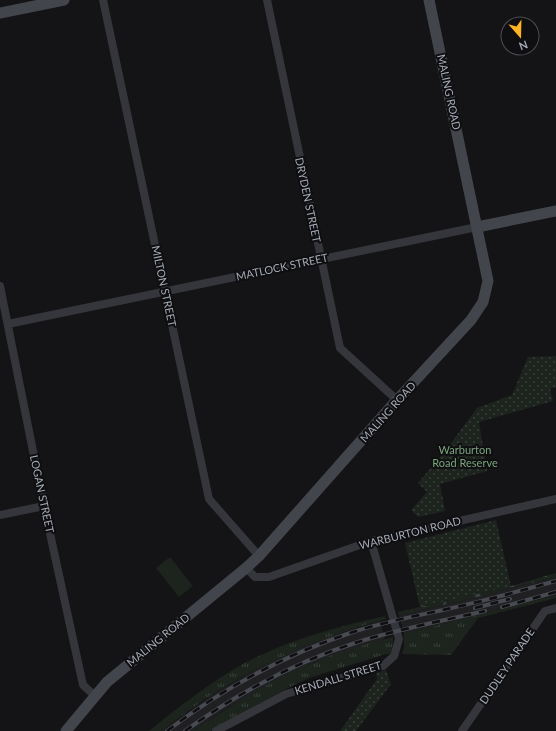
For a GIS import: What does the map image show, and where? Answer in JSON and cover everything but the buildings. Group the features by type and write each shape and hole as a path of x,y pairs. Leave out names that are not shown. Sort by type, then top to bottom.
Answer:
{"street":[{"path":"0,13 64,0"},
{"name":"MILTON STREET","path":"103,0 209,499 259,556"},
{"name":"DRYDEN STREET","path":"266,0 340,348 397,400"},
{"name":"MALING ROAD","path":"66,731 107,682 259,556 397,400 471,320 483,302 488,281 429,0"},
{"name":"MATLOCK STREET","path":"8,324 556,211"},
{"name":"LOGAN STREET","path":"0,286 44,506 83,685 95,696"},
{"name":"WARBURTON ROAD","path":"246,568 255,577 269,577 371,541 556,499"},
{"path":"0,515 44,506"},
{"name":"KENDALL STREET","path":"216,731 286,694 383,666 394,656 399,639 371,541"},
{"name":"DUDLEY PARADE","path":"462,731 545,611 556,608"}],"shaded area":[{"path":"556,577 556,595 404,634 399,615"},
{"path":"380,621 385,639 317,661 268,685 224,710 193,731 161,731 220,690 289,652 322,639"}],"green space":[{"name":"Warburton Road Reserve","path":"556,356 556,387 550,389 553,401 479,422 487,471 440,484 445,511 418,517 411,510 427,492 418,483 446,450 477,408 512,395 528,357"},
{"path":"496,520 511,586 420,607 405,543"},
{"path":"170,557 193,586 179,597 156,568"},
{"path":"556,573 556,577 474,598 399,615 398,612 511,586"},
{"path":"556,595 556,598 478,618 451,655 402,654 404,648 404,634"},
{"path":"385,616 386,619 342,632 280,657 221,689 161,731 149,731 206,687 230,671 259,656 312,635 349,624"},
{"path":"393,637 390,654 309,678 210,731 193,731 253,693 301,668 335,654"},
{"path":"386,670 391,684 356,731 340,731 377,679 376,673"}],"railway":[{"path":"167,731 233,686 279,662 328,641 376,625 475,603 556,581"},
{"path":"502,607 556,592"},
{"path":"475,608 510,599"},
{"path":"185,731 246,691 312,659 373,637 485,611"}]}
